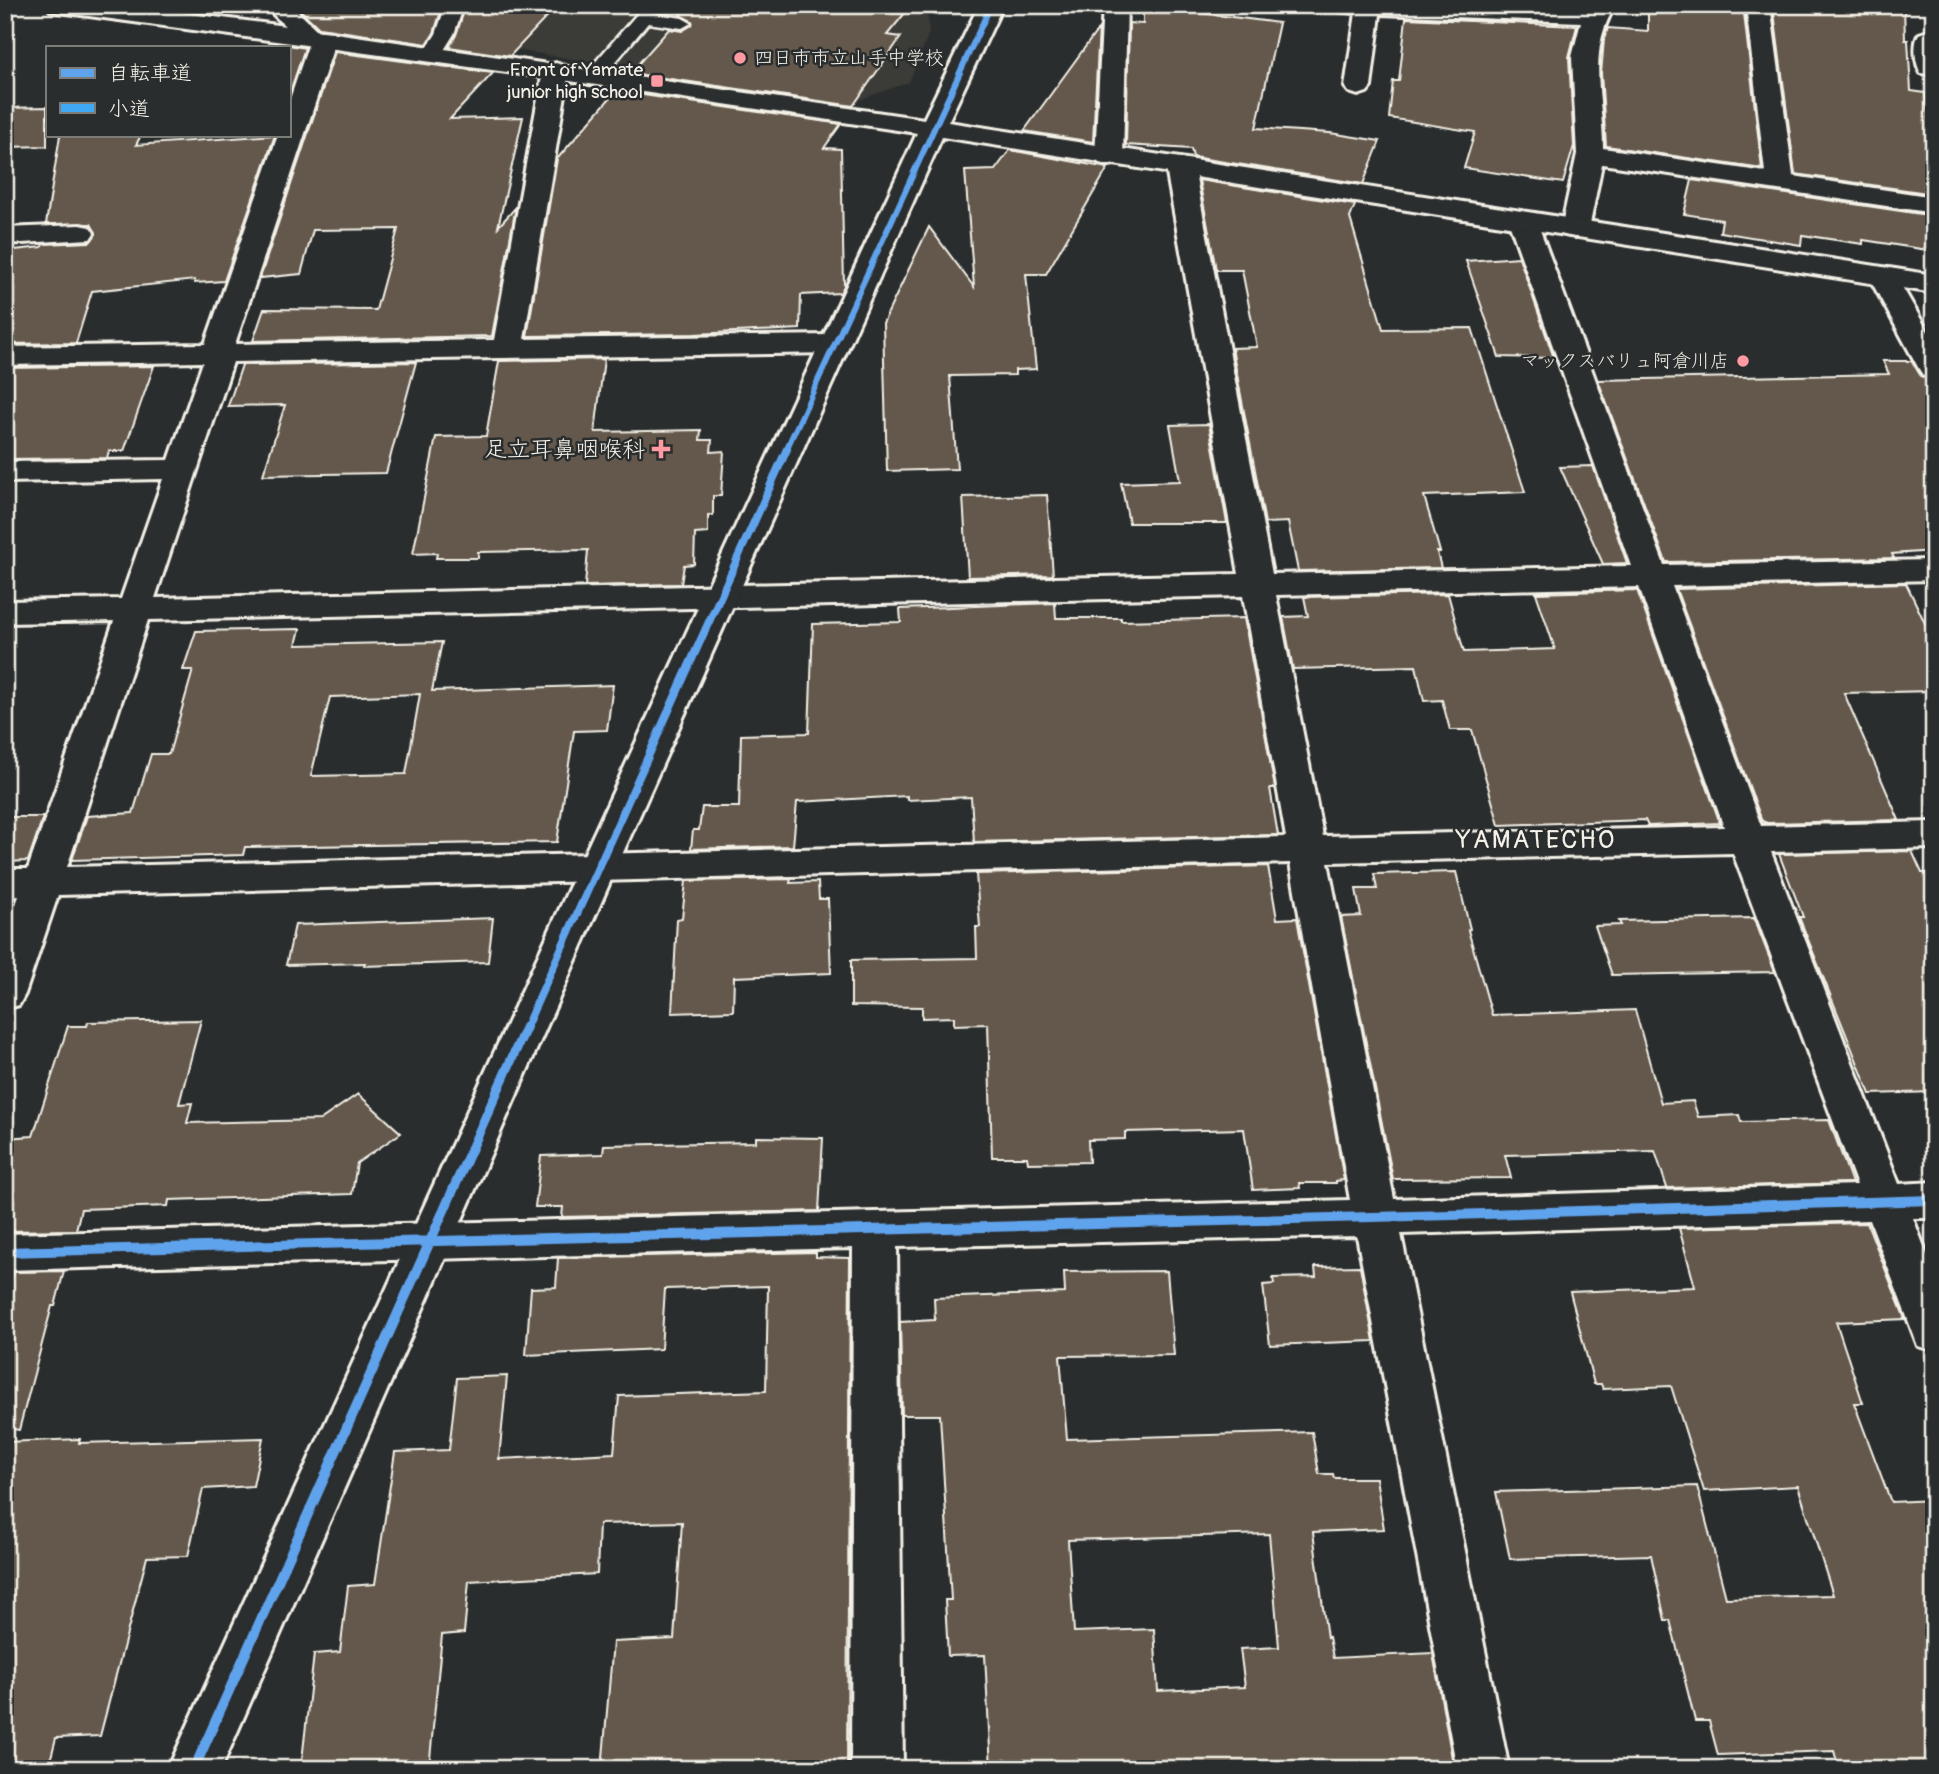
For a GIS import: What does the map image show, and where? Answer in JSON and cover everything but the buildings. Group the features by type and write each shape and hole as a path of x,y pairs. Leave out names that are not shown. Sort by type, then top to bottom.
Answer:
{"street":[{"path":"59,5 316,36 555,71 1934,285"},
{"path":"276,5 316,36"},
{"path":"194,1769 429,1239 834,344 991,5"},
{"path":"1109,157 1115,5"},
{"path":"1338,5 1600,10 1587,52 1590,154 1575,229"},
{"path":"1758,5 1780,181"},
{"path":"1358,88 1369,6"},
{"path":"290,121 316,36"},
{"path":"508,349 555,71"},
{"path":"5,994 23,882 134,609 219,353 285,136"},
{"path":"1590,154 1934,205"},
{"path":"1180,168 1375,1216 1483,1769"},
{"path":"1523,222 1747,839 1934,1332"},
{"path":"5,236 80,233"},
{"path":"1883,277 1934,369"},
{"path":"5,356 834,344"},
{"path":"5,472 181,469"},
{"path":"5,612 1934,570"},
{"path":"23,882 1934,835"},
{"path":"5,1252 429,1239 875,1231 1934,1200"},
{"path":"875,1231 877,1769"}],"lane":[{"path":"432,54 445,34 455,5"},
{"path":"592,78 643,17 682,23"}],"shaded area":[{"name":"四日市市立山手中学校","path":"410,5 927,5 929,33 909,82 851,103 408,33"}],"marked path":[{"path":"1928,39 1934,38"},
{"path":"1930,68 1934,69"}],"cycle path":[{"path":"194,1769 598,866 932,129 991,5"},
{"path":"5,1252 1934,1200"}],"place":[{"name":"四日市市立山手中学校","path":"740,58"},
{"name":"Front of Yamate junior high school","path":"657,81"},
{"name":"マックスバリュ阿倉川店","path":"1743,361"},
{"name":"足立耳鼻咽喉科","path":"661,449"}],"district":[{"name":"YAMATECHO","path":"1536,840"}]}
